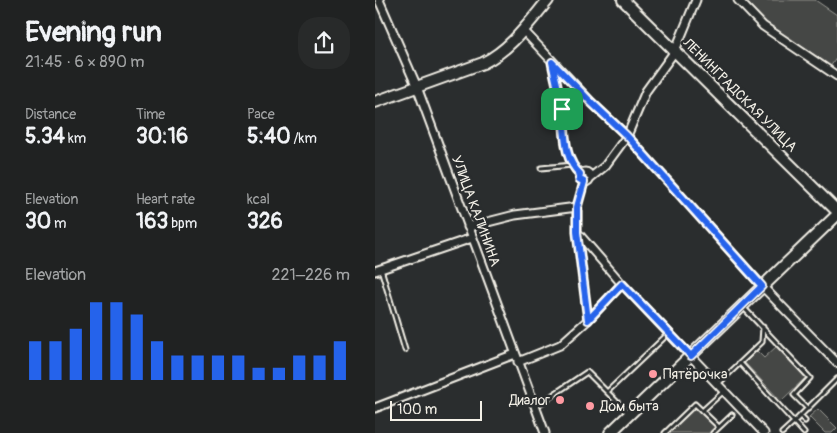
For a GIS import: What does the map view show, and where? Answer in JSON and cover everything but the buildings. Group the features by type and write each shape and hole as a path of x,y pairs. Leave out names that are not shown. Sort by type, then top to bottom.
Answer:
{"street":[{"name":"УЛИЦА КАЛИНИНА","path":"379,0 417,87 545,433"},
{"path":"375,102 496,56 507,48 548,0"},
{"name":"ЛЕНИНГРАДСКАЯ УЛИЦА","path":"623,0 837,213"},
{"path":"588,320 577,232 577,207 587,180 605,166 627,136 646,92 675,51 696,0"},
{"path":"738,0 763,26 837,76"},
{"path":"523,30 591,102 627,136 762,286 837,363"},
{"path":"552,62 562,109 566,150 572,165 580,174 579,179 587,180"},
{"path":"469,227 515,215 577,207"},
{"path":"612,432 837,213"},
{"path":"577,232 622,284 764,433"},
{"path":"378,270 473,238"},
{"path":"518,362 559,345 588,320 622,284"},
{"path":"375,408 515,354"}],"lane":[{"path":"541,168 572,165"},
{"path":"378,270 405,350"},
{"path":"742,306 810,378 793,395 807,408"},
{"path":"718,384 762,342 763,327"},
{"path":"607,392 669,333"},
{"path":"740,363 804,433"},
{"path":"535,407 587,372 629,414"},
{"path":"782,433 837,379"},
{"path":"702,411 724,391"},
{"path":"665,433 695,404 719,427"},
{"path":"713,433 732,415"},
{"path":"800,416 805,421"}],"shaded area":[{"path":"745,0 815,0 837,15 837,57 830,67 821,59 770,26"},
{"path":"777,346 806,377 781,401 745,363 757,351 764,358"},
{"path":"696,407 716,427 710,433 668,433"},
{"path":"818,409 837,428 832,433 825,433 809,417"}],"place":[{"name":"Пятёрочка","path":"653,374"},
{"name":"Диалог","path":"560,400"},
{"name":"Дом быта","path":"590,406"}],"route":[{"path":"552,62 627,136 762,286 691,356 622,284 588,320 577,232 577,207 584,182 579,179 580,174 572,166 566,150 562,109 552,62"}]}
